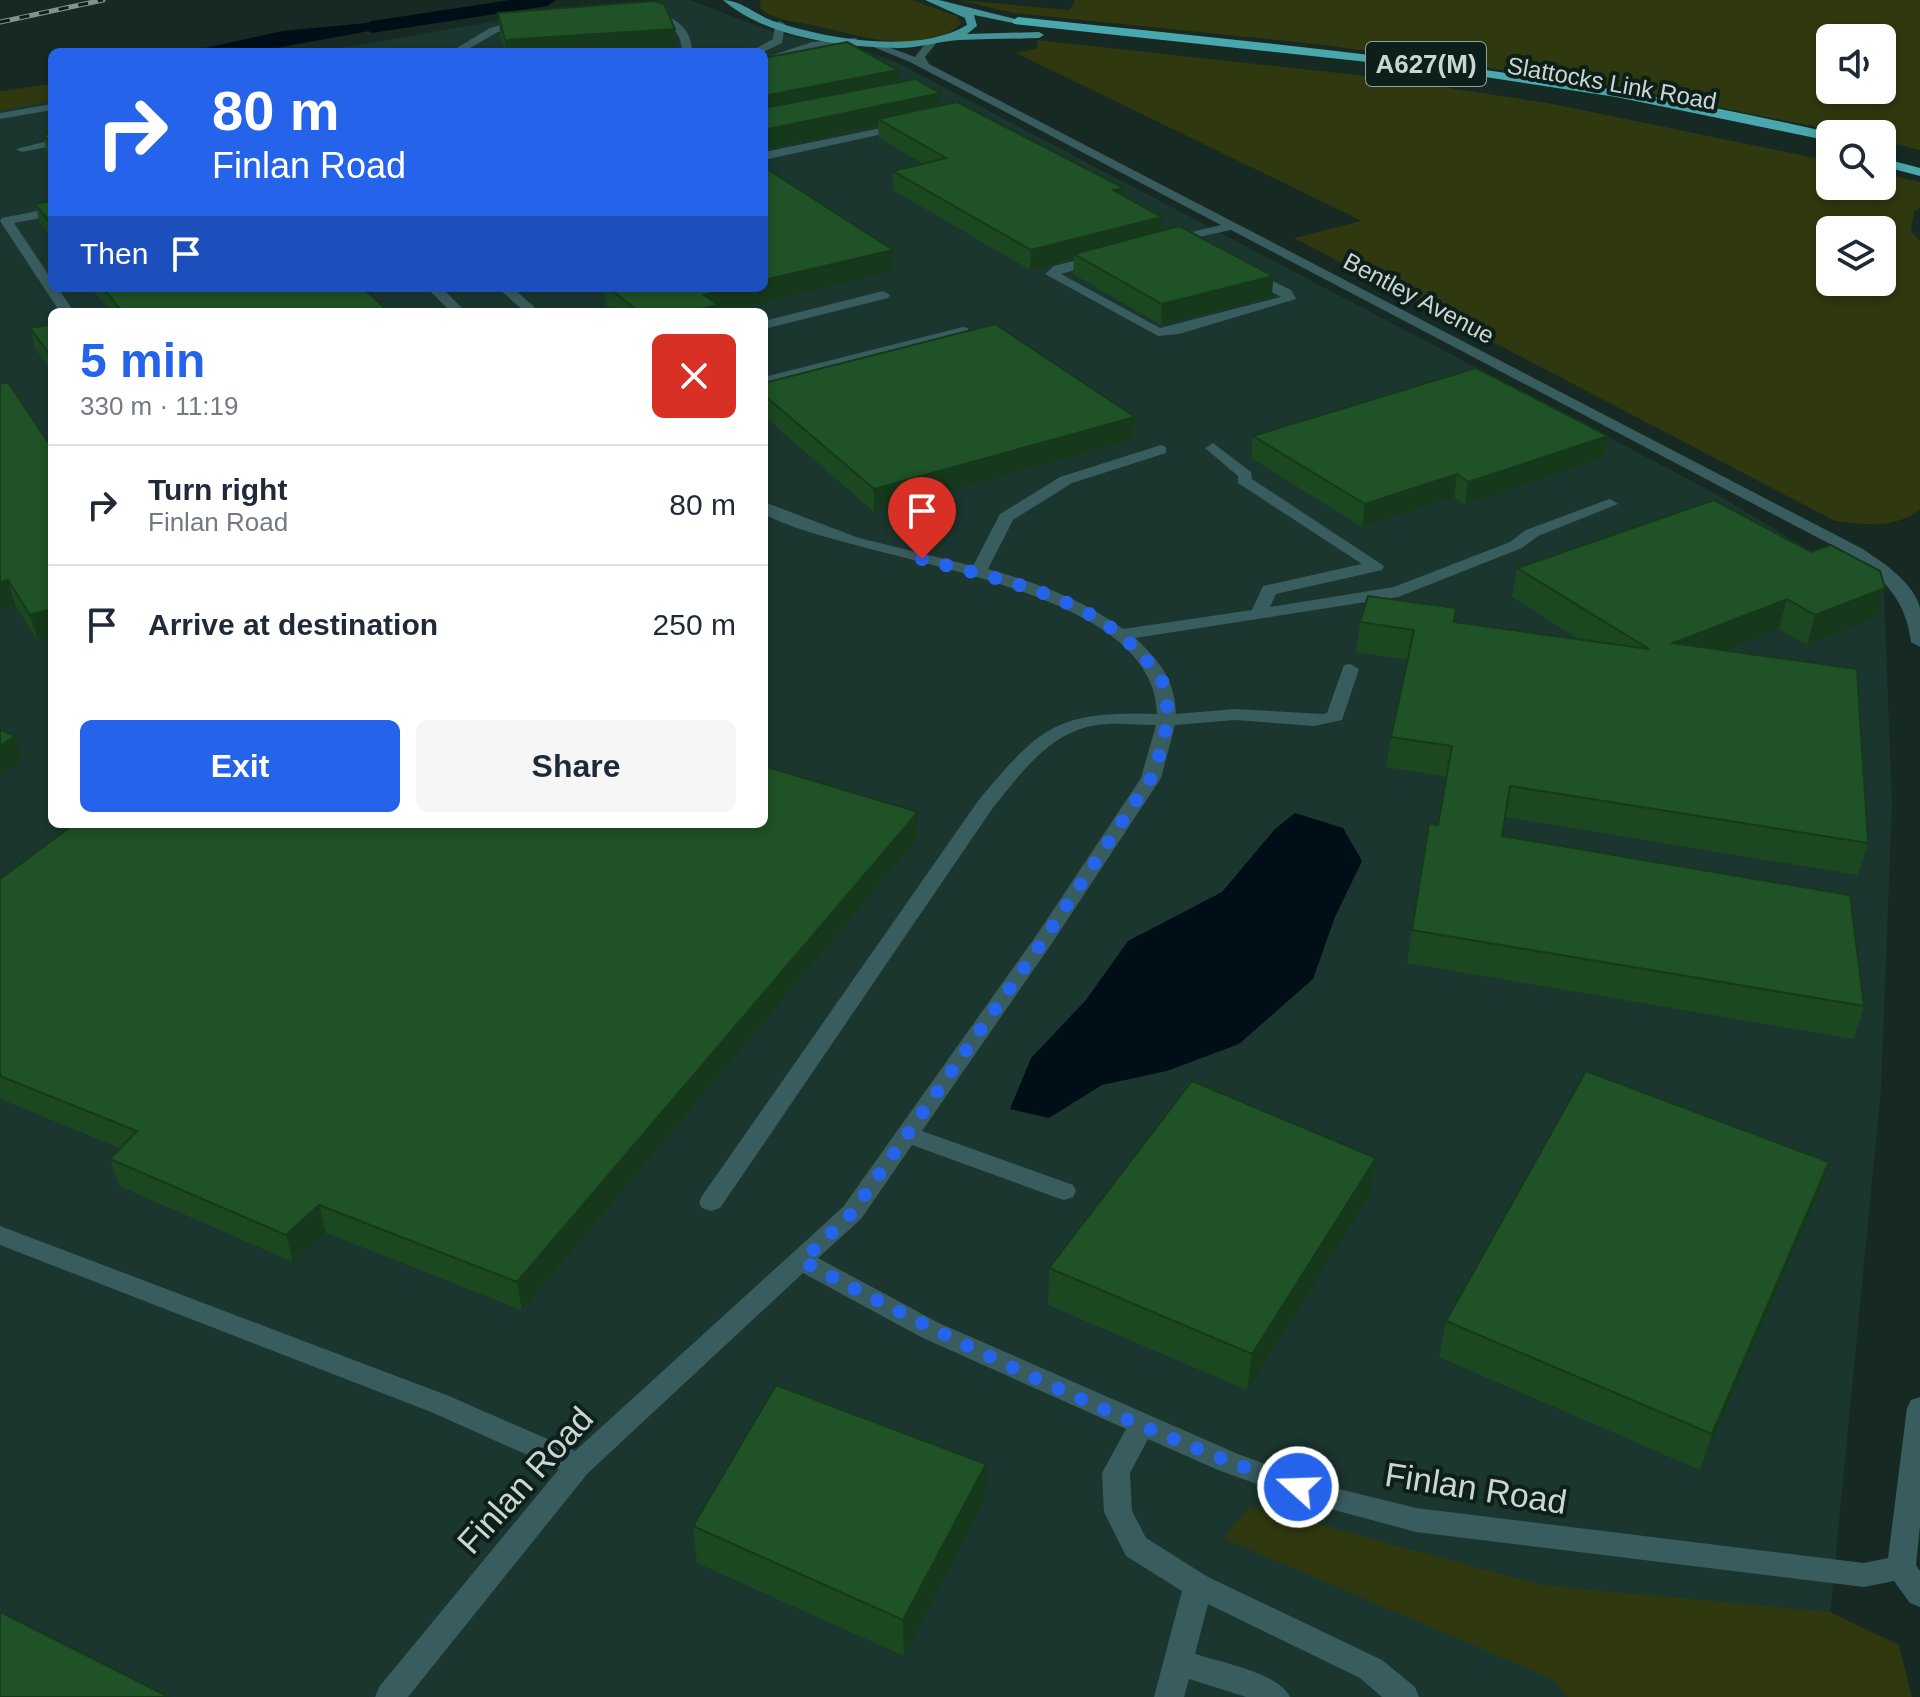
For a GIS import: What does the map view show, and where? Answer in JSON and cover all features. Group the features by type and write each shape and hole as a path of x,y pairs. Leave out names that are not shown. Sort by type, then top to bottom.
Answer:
{"highway":[{"name":"Slattocks Link Road","path":"1018,21 1464,69 1629,96 1816,134"},
{"name":"Slattocks Link Road","path":"1039,35 1214,50 1429,74 1605,103 1816,146"},
{"path":"1896,153 1920,159"},
{"path":"1896,166 1920,172"}],"main road":[{"name":"Slattocks Link Road","path":"728,0 748,13 780,24 871,44 932,42 954,37 1039,35"},
{"path":"745,0 743,8 748,13"},
{"name":"Slattocks Link Road","path":"930,0 1018,21"},
{"path":"954,37 968,30 972,21 955,8"}],"street":[{"path":"627,15 653,14 674,22 683,33 686,48"},
{"path":"462,48 503,26 532,21"},
{"path":"763,48 778,41 780,24"},
{"path":"768,61 812,45 856,41"},
{"path":"926,67 920,57 932,42"},
{"name":"Bentley Avenue","path":"871,44 956,82 1855,551 1889,573 1908,597 1919,628 1920,642"},
{"path":"934,87 956,82"},
{"path":"976,110 999,105"},
{"path":"0,116 48,108"},
{"path":"768,155 918,123"},
{"path":"22,149 48,144"},
{"path":"48,213 6,221 48,284"},
{"path":"1160,243 1233,226"},
{"path":"1183,238 1209,252"},
{"path":"1117,254 1059,269 1052,274 1158,332 1174,331 1289,299 1286,293 1235,265"},
{"path":"438,292 455,308"},
{"path":"510,292 528,308"},
{"path":"768,324 883,295"},
{"path":"768,380 963,331"},
{"path":"1213,448 1246,475 1244,480 1376,566 1269,590 1259,612"},
{"path":"977,574 1006,517 1066,480 1161,450"},
{"path":"1121,635 1398,592 1516,545 1532,533 1610,504"},
{"name":"Finlan Road","path":"390,1697 578,1465 852,1213 1045,938 1151,778 1162,751 1166,720 1159,675 1121,635 1095,616 1052,595 840,538 768,509"},
{"path":"711,1202 985,805 1013,771 1067,725 1098,719 1166,720 1240,715 1322,721 1335,716 1350,669"},
{"path":"907,1134 1064,1191"},
{"path":"0,1235 440,1404 578,1465"},
{"name":"Finlan Road","path":"802,1261 930,1330 1228,1462 1322,1496 1416,1520 1864,1575 1901,1567"},
{"path":"1920,1408 1901,1567 1920,1594"},
{"path":"1142,1424 1116,1473 1118,1512 1136,1547 1198,1586 1371,1669 1404,1697"},
{"path":"1169,1697 1198,1586"},
{"path":"1178,1662 1254,1686 1275,1697"}],"shaded area":[{"path":"657,0 690,0 773,32 862,50 896,62 1709,490 1884,595 1892,803 1881,1089 1822,1697 0,1697 0,100 48,93 48,292 768,292 768,48 341,48 513,18 615,9"},
{"path":"420,18 424,21 276,48 205,48 282,31"},
{"path":"1295,813 1343,828 1362,861 1335,917 1313,979 1239,1044 1167,1071 1102,1085 1049,1118 1010,1109 1031,1058 1086,1000 1128,941 1222,892 1275,829"}],"green space":[{"path":"761,0 912,0 957,16 961,24 929,40 891,41 778,18 759,7"},
{"path":"959,0 1070,10 1075,0 1920,0 1920,150 1896,144 1896,120 1816,120 1816,127 1602,84 1316,44 1014,13"},
{"path":"1037,40 1385,78 1553,104 1816,158 1816,200 1896,200 1896,176 1920,182 1920,208 1914,212 1911,231 1920,241 1920,510 1890,523 1835,521 1294,238 1362,221 1016,53 1038,48"},
{"path":"48,85 48,102 0,111 0,91"},
{"path":"1251,1506 1542,1585 1830,1612 1899,1645 1912,1697 1568,1697 1552,1679 1223,1538"}],"building":[{"path":"654,1 664,4 675,29 505,40 498,13"},
{"path":"847,42 898,70 768,95 768,57"},
{"path":"915,79 941,93 768,129 768,107"},
{"path":"957,102 1124,188 1113,190 1162,217 1031,250 893,171 946,158 878,119"},
{"path":"768,170 893,250 768,279"},
{"path":"48,202 48,220 35,204"},
{"path":"1179,226 1273,276 1162,304 1074,254"},
{"path":"106,292 367,292 385,308 119,308"},
{"path":"614,292 716,292 704,295 718,305 705,308 634,308"},
{"path":"995,324 1135,417 874,489 768,398 768,382"},
{"path":"48,325 48,353 30,328"},
{"path":"1476,368 1608,436 1468,482 1457,474 1365,504 1253,436"},
{"path":"8,382 48,442 48,610 30,615 8,580 0,582 0,384"},
{"path":"1714,500 1811,552 1831,545 1880,571 1885,588 1815,615 1787,599 1673,643 1857,669 1868,843 1510,786 1502,836 1850,895 1864,1006 1412,930 1429,824 1438,825 1452,746 1391,737 1414,630 1360,622 1368,596 1456,608 1454,622 1649,649 1517,568"},
{"path":"0,730 15,736 0,746"},
{"path":"768,767 918,812 517,1282 319,1205 286,1235 110,1159 137,1131 0,1076 0,879 69,828 768,828"},
{"path":"1586,1071 1829,1162 1712,1434 1446,1321"},
{"path":"1192,1081 1376,1158 1252,1354 1049,1268"},
{"path":"776,1385 986,1464 903,1620 693,1526"},
{"path":"0,1612 169,1697 0,1697"}],"waterway":[{"path":"372,27 547,0"}],"railway":[{"path":"0,22 103,0"}],"route":[{"path":"922,559 1052,595 1095,616 1121,635 1159,675 1164,690 1166,720 1162,751 1151,778 1045,938 852,1213 802,1261 930,1330 1228,1462 1298,1487"}]}
